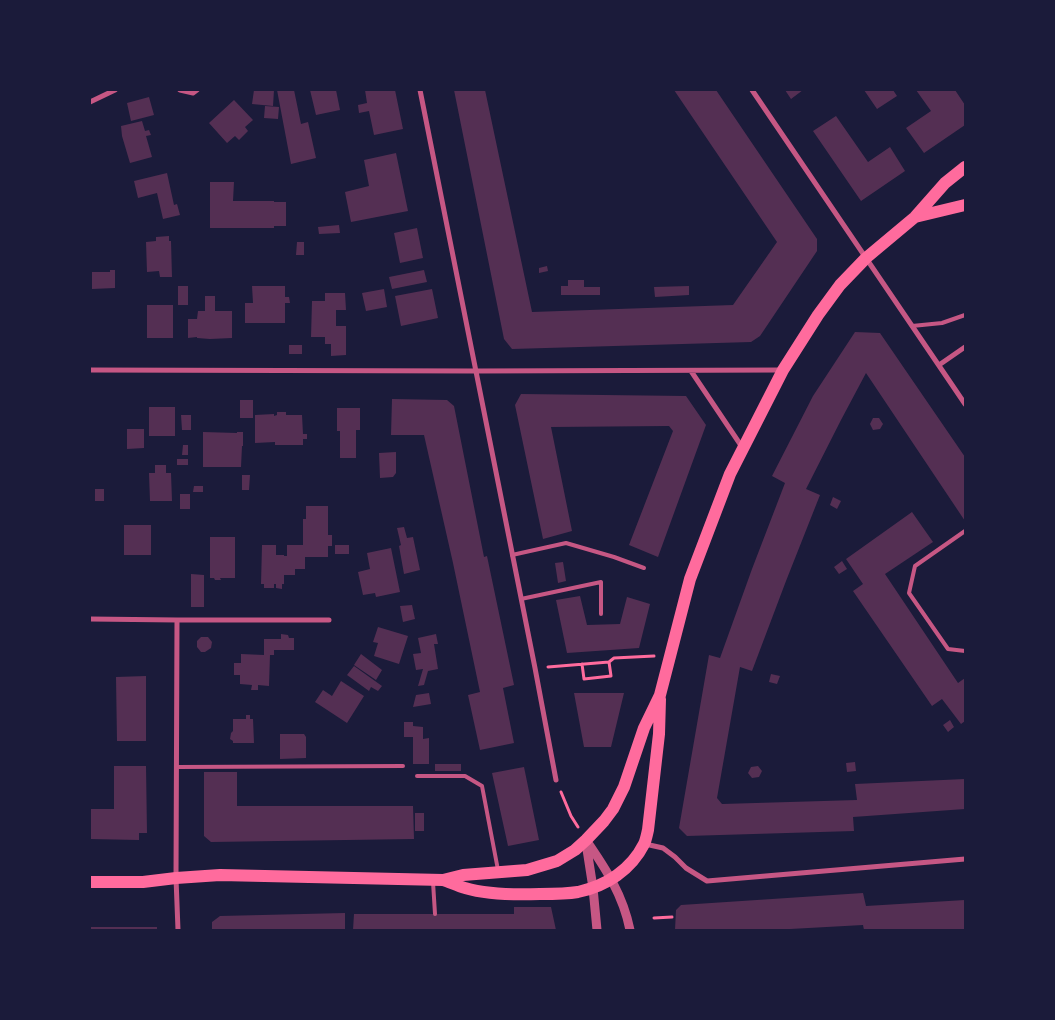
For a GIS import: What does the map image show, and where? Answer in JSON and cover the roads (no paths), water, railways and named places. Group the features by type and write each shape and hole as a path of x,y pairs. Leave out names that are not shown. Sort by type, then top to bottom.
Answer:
{"main road":[{"path":"90,882 143,882 220,875 438,879 527,870 566,856 586,840 613,809 624,787 644,728 660,695 690,578 730,474 783,370 818,315 840,285 866,258 915,217 945,183 965,167"},
{"path":"915,217 965,205"},
{"path":"438,879 480,892 522,895 570,893 593,888 612,879 630,865 644,844 648,830 659,742 660,695"}],"street":[{"path":"90,102 116,90"},
{"path":"180,90 193,93 197,90"},
{"path":"420,90 556,780"},
{"path":"752,90 965,404"},
{"path":"938,365 965,347"},
{"path":"90,370 476,372 783,370"},
{"path":"691,371 743,448"},
{"path":"90,619 329,620"},
{"path":"177,620 176,878 178,930"},
{"path":"586,840 612,879 630,930"},
{"path":"586,840 597,930"},
{"path":"644,844 663,848 686,868 708,881 965,860"}],"lane":[{"path":"912,326 942,323 965,315"},
{"path":"965,532 915,566 909,593 948,650 965,651"},
{"path":"512,555 566,543 644,568"},
{"path":"521,599 601,582 601,614"},
{"path":"177,767 403,766"},
{"path":"417,776 465,776 482,786 498,872"},
{"path":"435,914 438,879"}]}
